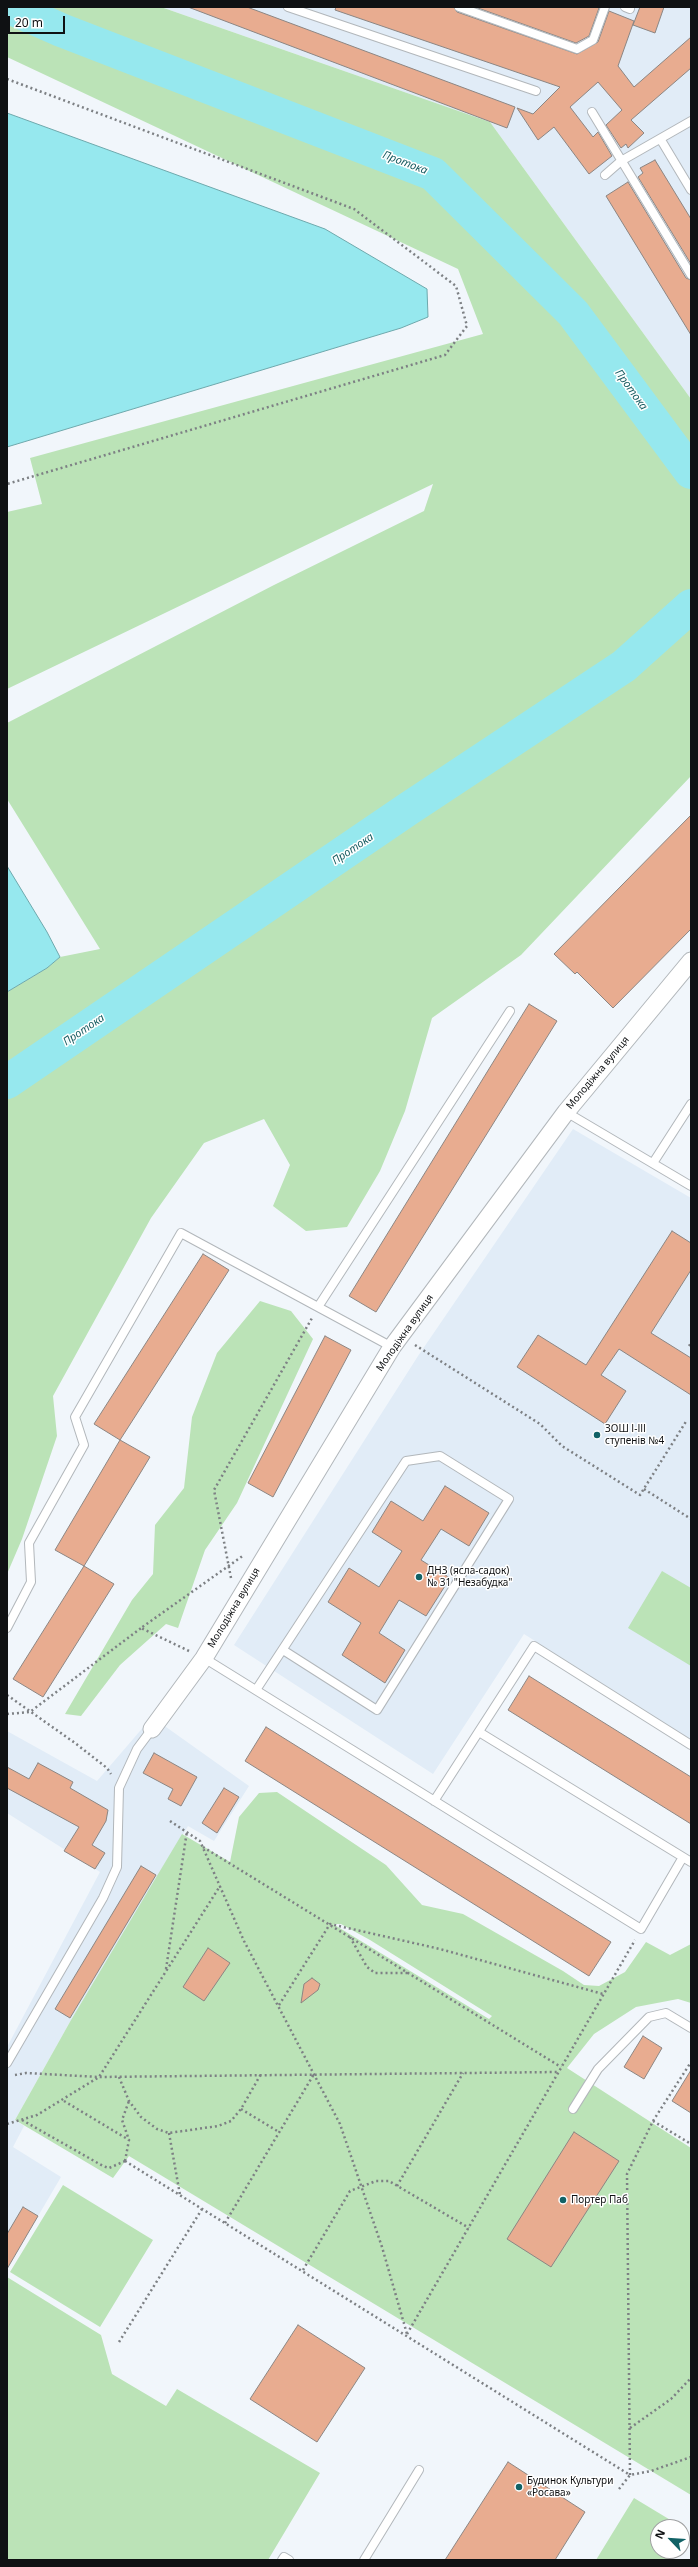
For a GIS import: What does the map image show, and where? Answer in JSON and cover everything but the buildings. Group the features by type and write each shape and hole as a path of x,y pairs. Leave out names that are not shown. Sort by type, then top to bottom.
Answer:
{"street":[{"name":"Молодіжна вулиця","path":"152,1729 204,1658 397,1341 566,1112 691,961"}],"lane":[{"path":"288,7 536,91"},
{"path":"459,7 577,49 594,40 605,7"},
{"path":"592,112 691,275"},
{"path":"605,175 621,161 661,140 691,121"},
{"path":"661,140 691,190"},
{"path":"318,1307 510,1011"},
{"path":"653,1163 691,1104"},
{"path":"566,1112 691,1186"},
{"path":"7,1628 31,1582 29,1543 84,1446 75,1417 182,1233 318,1307 397,1341"},
{"path":"256,1690 284,1650 406,1461 440,1456 509,1499 377,1710 284,1650"},
{"path":"434,1800 534,1646 691,1745"},
{"path":"204,1658 641,1929 683,1857"},
{"path":"7,2063 103,1898 117,1867 119,1788 137,1750 152,1729"},
{"path":"479,1732 691,1862"},
{"path":"573,2109 598,2069 649,2017 666,2013 691,2028"},
{"path":"364,2560 419,2470"},
{"path":"282,2560 284,2557 289,2560"}],"path":[{"path":"7,79 354,209 456,286 466,326 445,355 7,484"},
{"path":"236,1605 214,1490 318,1307"},
{"path":"397,1341 540,1424 568,1450 640,1495 687,1420"},
{"path":"644,1489 691,1519"},
{"path":"7,1714 30,1712 141,1628 247,1553"},
{"path":"141,1628 204,1658"},
{"path":"7,1695 107,1768 119,1788"},
{"path":"170,1821 187,1831 200,1841 203,1846 244,1941 340,2124 382,2247 407,2335"},
{"path":"166,1971 187,1831"},
{"path":"203,1846 561,2067"},
{"path":"7,2124 37,2115 64,2101 99,2077 220,1886"},
{"path":"330,1924 440,1949 603,1994"},
{"path":"279,2006 330,1924"},
{"path":"407,2335 641,1929"},
{"path":"350,1936 367,1967 375,1973 410,1973"},
{"path":"619,2489 630,2475 626,2174 653,2121 691,2062"},
{"path":"14,2075 26,2073 119,2077 261,2074 558,2072"},
{"path":"397,2186 463,2073"},
{"path":"119,2077 129,2101 141,2117 157,2129 169,2133 218,2126 231,2121 241,2109 261,2074"},
{"path":"225,2223 314,2074"},
{"path":"64,2101 129,2140"},
{"path":"125,2161 129,2140 122,2120 129,2101"},
{"path":"241,2109 279,2132"},
{"path":"22,2120 103,2166 110,2168 125,2161"},
{"path":"653,2121 691,2144"},
{"path":"169,2133 180,2195"},
{"path":"125,2161 303,2270 630,2475 651,2471 691,2457"},
{"path":"303,2270 350,2190 376,2180 389,2181 469,2228"},
{"path":"120,2342 202,2209"},
{"path":"630,2428 671,2399 691,2378"}],"shaded area":[{"path":"161,7 691,7 691,399 490,122"},
{"path":"573,1129 691,1198 691,1740 524,1634 433,1774 234,1645 418,1356"},
{"path":"152,1717 249,1786 214,1841 188,1826 71,2020 15,2120 24,2126 13,2147 61,2177 7,2269 7,2047 100,1872 7,1813 7,1731 97,1781"}],"green space":[{"path":"7,7 161,7 490,122 691,399 691,776 521,955 432,1018 405,1111 380,1171 347,1227 306,1231 273,1206 290,1165 264,1119 204,1143 151,1218 53,1396 57,1436 22,1539 7,1574 7,992 47,968 60,957 100,949 7,799 7,723 274,585 424,511 433,484 7,689 7,512 42,504 30,458 483,334 458,269 7,57"},
{"path":"260,1301 291,1311 313,1339 237,1503 205,1550 178,1628 166,1624 120,1665 81,1716 65,1714 132,1600 153,1574 155,1525 184,1488 192,1417 217,1353"},
{"path":"662,1571 691,1588 691,1666 628,1628"},
{"path":"277,1792 386,1865 422,1905 463,1914 563,1971 584,1985 599,1986 625,1972 646,1942 670,1955 691,1944 691,2003 678,1999 636,2007 594,2034 567,2068 691,2148 691,2495 129,2156 113,2178 15,2120 71,2020 182,1834 230,1862 239,1817 259,1793","holes":["333,1924 341,1924 370,1940 492,2016 489,2019"]},
{"path":"63,2185 153,2240 100,2327 10,2272"},
{"path":"7,2277 101,2335 112,2374 166,2406 177,2389 320,2473 268,2560 7,2560"},
{"path":"634,2498 669,2519 650,2519 650,2559 668,2559 667,2560 596,2560"}],"water":[{"path":"7,113 325,229 427,289 428,317 401,328 7,447"},
{"path":"7,866 47,932 60,957 47,968 7,992"}],"waterway":[{"name":"Протока","path":"9,7 61,30 433,174 573,313 691,472"},
{"name":"Протока","path":"7,1082 408,809 624,666 691,606"}],"place":[{"name":"ЗОШ І-ІІІ ступенів №4","path":"597,1435"},
{"name":"ДНЗ (ясла-садок) № 31 \"Незабудка\"","path":"419,1577"},
{"name":"Портер Паб","path":"563,2200"},
{"name":"Будинок Культури «Росава»","path":"519,2487"}]}
